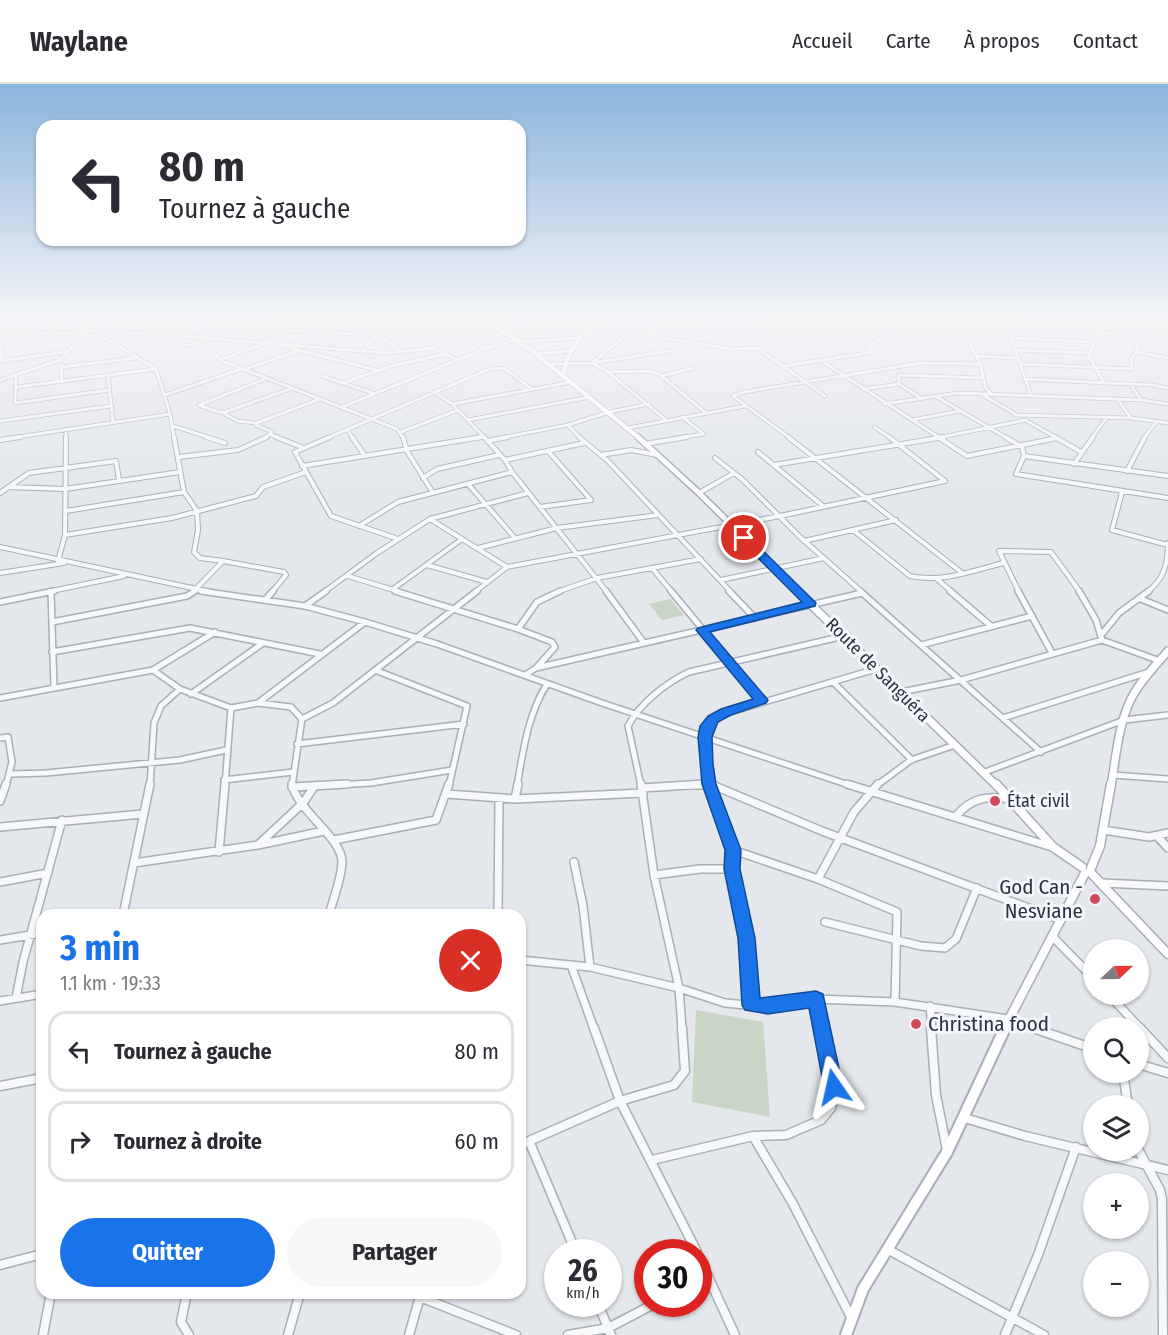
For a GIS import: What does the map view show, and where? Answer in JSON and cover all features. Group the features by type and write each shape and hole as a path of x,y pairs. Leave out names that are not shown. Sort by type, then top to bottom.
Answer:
{"street":[{"path":"1,378 23,373"},
{"path":"61,373 62,382"},
{"path":"17,387 126,373"},
{"path":"158,373 173,426 184,492 197,511 198,530 194,552 200,558 284,572 286,575 266,599"},
{"path":"165,395 229,373"},
{"path":"253,373 371,418 400,432 407,451 433,493"},
{"path":"343,383 368,373"},
{"path":"342,407 424,373"},
{"path":"398,539 331,516 294,453 477,373"},
{"path":"512,373 532,389"},
{"path":"610,373 666,420"},
{"path":"654,373 661,376 706,413"},
{"path":"661,376 668,373"},
{"path":"795,373 825,396"},
{"path":"839,373 967,456 1022,447 1057,438"},
{"path":"859,373 733,395 962,572"},
{"path":"981,373 987,385 986,389 992,394"},
{"path":"1024,373 1031,396"},
{"path":"1098,373 1104,383"},
{"name":"Route de Sanguéra","path":"563,375 628,428 699,493 876,669 985,772 1053,848 1088,870 1168,954"},
{"path":"899,384 899,375 982,378"},
{"path":"16,376 15,403 109,390"},
{"path":"108,376 114,422"},
{"path":"322,376 373,393"},
{"path":"266,379 199,405 221,412 238,421 258,423 320,399"},
{"path":"1026,379 1168,388"},
{"path":"452,404 572,382"},
{"path":"863,389 899,384 922,398"},
{"path":"1130,384 1142,400"},
{"path":"221,412 293,388"},
{"path":"434,392 452,404 505,460 528,493 597,578 644,643"},
{"path":"884,404 958,393 1142,400 1168,404"},
{"path":"981,394 1081,452"},
{"path":"468,420 590,397"},
{"path":"937,397 1022,447 1024,456 1015,473 1017,474 1168,498"},
{"path":"1118,400 1131,418"},
{"path":"487,441 568,425 609,412 649,404"},
{"path":"0,421 111,406"},
{"path":"628,428 745,406"},
{"path":"400,432 458,410"},
{"path":"912,420 962,411"},
{"path":"0,440 170,414"},
{"path":"1015,414 1131,418 1168,423"},
{"path":"645,444 704,434 682,417"},
{"path":"1074,464 1107,417"},
{"path":"774,465 939,438 1026,420"},
{"path":"1127,471 1138,447 1156,421"},
{"path":"258,423 256,425 272,432 271,435"},
{"path":"568,425 584,444 601,455 678,534 755,618"},
{"path":"173,426 225,443"},
{"path":"302,719 333,703 507,567 780,516 945,481 900,444 874,427"},
{"path":"347,429 365,456"},
{"path":"58,561 65,535 66,430"},
{"path":"179,457 238,450 271,435 304,448"},
{"path":"302,466 407,451 482,437"},
{"path":"505,460 584,444"},
{"path":"601,455 631,450 657,455"},
{"path":"540,507 591,500 548,451"},
{"path":"758,452 823,506"},
{"path":"423,478 437,469 499,455"},
{"path":"1024,456 1168,476"},
{"path":"716,458 804,541 1041,752"},
{"path":"0,493 29,473 116,460 119,480"},
{"path":"8,487 64,489 180,472"},
{"path":"65,535 172,518 256,496 263,487 306,472"},
{"path":"359,526 398,502 512,472"},
{"path":"699,493 734,473"},
{"path":"468,484 515,538"},
{"path":"66,511 184,492"},
{"path":"901,692 961,681 1038,660 1052,653 1102,637 1119,613 1157,585 1168,563 1168,544 1112,530 1122,492"},
{"path":"305,606 398,539 430,519 528,493"},
{"path":"478,548 557,528 658,515"},
{"path":"430,519 507,567"},
{"path":"804,541 896,520"},
{"path":"853,530 910,576 925,580 1003,563"},
{"path":"393,589 462,539"},
{"path":"0,547 196,590 305,606 365,622 868,792 956,816 1035,844 1053,848"},
{"path":"1052,653 1003,563 999,551 1052,552 1091,608 1102,637 1160,661"},
{"path":"721,580 824,558"},
{"path":"518,629 537,602 565,588 597,578 701,559"},
{"path":"52,622 181,598 196,590 223,561"},
{"path":"0,573 67,563"},
{"path":"427,565 486,582"},
{"path":"652,568 762,700"},
{"path":"0,602 125,575"},
{"path":"348,576 518,629 552,642 555,648 536,668 525,675"},
{"path":"937,579 991,626"},
{"path":"51,592 54,688"},
{"path":"536,668 862,592"},
{"path":"1141,599 1168,610"},
{"path":"921,645 1032,616"},
{"path":"258,703 365,622"},
{"path":"52,652 190,628 320,654"},
{"path":"0,699 153,670 215,632"},
{"path":"526,1144 620,1101 674,1085 685,1071 679,988 654,875 642,790 628,726 635,713 680,676 844,636"},
{"path":"191,694 263,643"},
{"path":"846,1335 850,1315 887,1249 948,1151 965,1118 1008,1019 1088,870 1103,830 1124,720 1135,692 1168,651"},
{"path":"752,1005 747,938 732,869 733,850 709,784 705,737 707,726 717,716 762,700 876,669"},
{"path":"153,670 180,689 231,708 258,703 291,707 302,719"},
{"path":"334,840 436,820 447,794 464,724 467,706 375,670"},
{"path":"1003,718 1148,671 1152,672"},
{"path":"833,682 912,759"},
{"path":"515,799 521,762 538,696 547,684"},
{"path":"124,909 153,764 153,728 156,715 161,706 180,689"},
{"path":"219,852 231,708"},
{"path":"985,772 1124,720 1168,715"},
{"path":"302,719 292,788 324,831 334,840 340,851 342,863 330,909"},
{"path":"297,744 464,724"},
{"path":"0,738 8,738 11,744 11,774 0,801"},
{"path":"818,879 850,815 868,792 912,759 955,745"},
{"path":"11,774 53,774 106,766 190,760 226,750"},
{"path":"292,788 371,783 452,770"},
{"path":"224,780 293,772"},
{"path":"1113,775 1168,779"},
{"path":"447,794 515,799 709,784 838,836 1061,920"},
{"path":"258,845 303,803 314,787"},
{"path":"956,816 966,802 985,796 1011,799"},
{"path":"498,909 499,799"},
{"path":"0,827 143,814"},
{"path":"39,909 62,820"},
{"path":"1103,830 1149,837 1168,833"},
{"path":"134,863 219,852 324,831"},
{"path":"1157,836 1168,848"},
{"path":"733,850 818,879 897,912 895,1002"},
{"path":"574,862 583,906 590,967"},
{"path":"654,875 699,869 732,869"},
{"path":"0,882 48,873"},
{"path":"1102,883 1168,886"},
{"path":"825,922 921,946 938,948 951,945 978,888"},
{"path":"16,998 22,962 36,919"},
{"path":"0,940 36,934"},
{"path":"1052,936 1083,968"},
{"path":"526,961 590,967 679,988 725,1003 768,1006 816,999 895,1002 930,1006 1008,1019 1083,1045"},
{"path":"571,965 620,1101 691,1239"},
{"path":"0,1001 36,995"},
{"path":"652,1160 753,1136 790,1134 821,1120 831,1108 834,1087 816,999"},
{"path":"1118,1005 1168,1058"},
{"path":"930,1006 936,1095 948,1151"},
{"path":"1149,1067 1168,1073"},
{"path":"0,1086 36,1079"},
{"path":"965,1118 1168,1170"},
{"path":"753,1136 792,1202 850,1315"},
{"path":"530,1143 571,1239"},
{"path":"1005,1335 1038,1255 1076,1147"},
{"path":"1144,1161 1160,1190 1162,1199 1163,1335"},
{"path":"887,1249 1044,1335"},
{"path":"0,1265 36,1256"},
{"path":"712,1293 735,1335"},
{"path":"43,1335 50,1299"},
{"path":"187,1299 181,1322 189,1335"},
{"path":"288,1335 298,1299"},
{"path":"409,1335 420,1299"},
{"path":"430,1299 516,1335"},
{"path":"568,1335 609,1331 634,1316"},
{"path":"603,1317 609,1331"}],"green space":[{"path":"670,599 684,615 662,620 649,604"},
{"path":"696,1010 763,1022 770,1117 692,1102"}],"place":[{"name":"État civil","path":"995,801"},
{"name":"God Can - Nesviane","path":"1095,899"},
{"name":"Christina food","path":"916,1024"}],"route":[{"path":"744,538 810,603 702,630 762,700 717,716 707,726 705,737 709,784 733,850 732,869 747,938 752,1005 768,1006 816,999 834,1087"}]}
